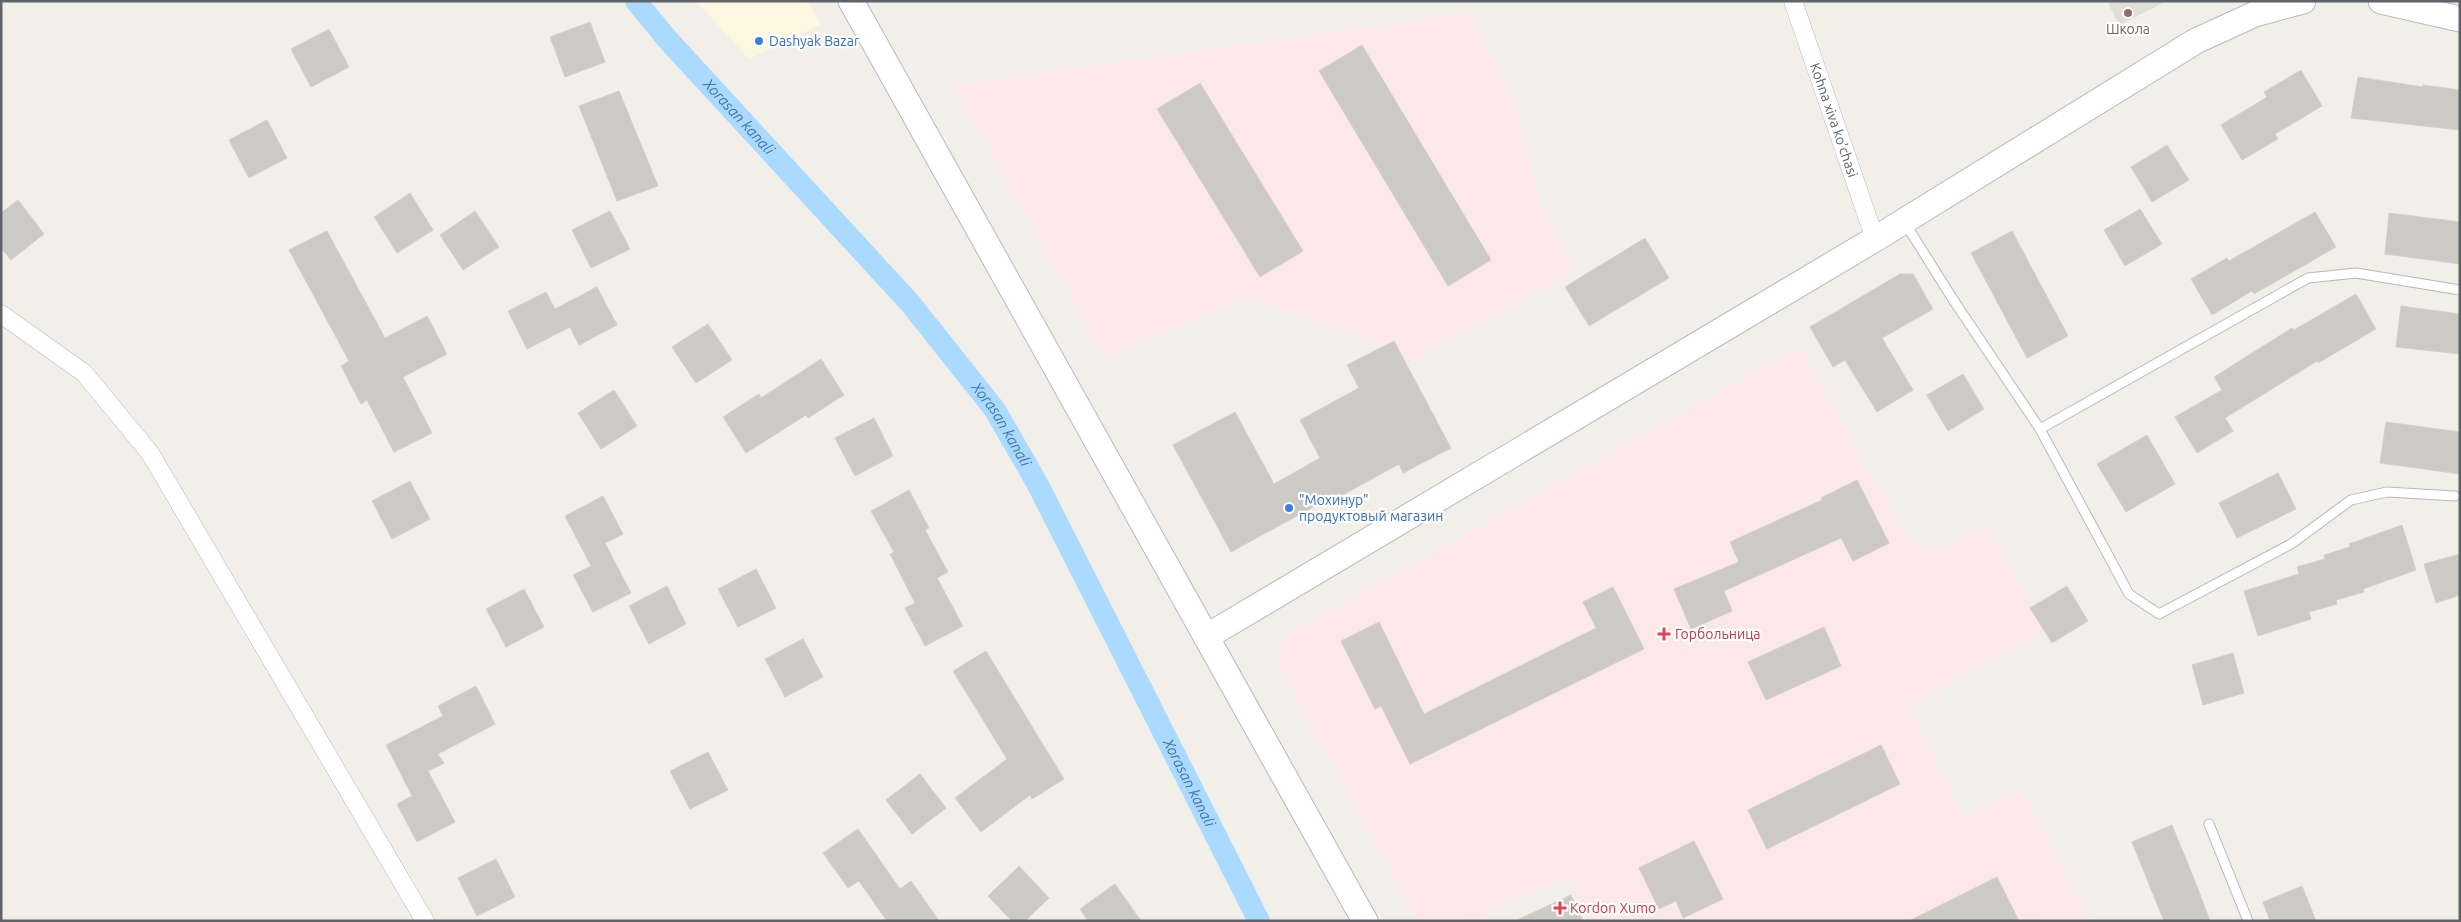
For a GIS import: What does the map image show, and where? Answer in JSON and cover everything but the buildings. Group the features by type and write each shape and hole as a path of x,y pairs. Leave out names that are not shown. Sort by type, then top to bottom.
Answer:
{"main road":[{"path":"851,1 1365,921"},
{"path":"1206,637 1875,239 2196,41 2255,14 2302,1"},
{"path":"2381,1 2460,18"}],"street":[{"name":"Kohna xiva ko'chasi","path":"1793,1 1875,239"},
{"path":"1,314 84,373 150,452 425,921"}],"lane":[{"path":"1904,221 1954,301 2040,429 2130,594 2159,614 2291,544 2350,500 2387,492 2455,496"},
{"path":"2040,429 2308,278 2356,273 2460,290"},
{"path":"2209,824 2248,921"}],"shaded area":[{"name":"Dashyak Bazar","path":"696,1 807,1 821,24 749,59"},
{"name":"Школа","path":"2107,1 2167,1 2119,25"},
{"path":"1468,13 1511,95 1542,207 1576,270 1407,363 1394,341 1385,345 1245,297 1105,358 953,85"},
{"name":"Горбольница","path":"1799,347 1908,541 1941,550 1986,524 2044,631 1908,707 1962,816 2021,790 2090,921 1591,921 1569,875 1470,921 1417,921 1276,661 1285,636"}],"waterway":[{"name":"Xorasan kanali","path":"636,1 668,40 910,303 995,410 1037,483 1259,921"}],"place":[{"name":"Школа","path":"2128,13"},
{"name":"Dashyak Bazar","path":"759,41"},
{"name":"\"Мохинур\" продуктовый магазин","path":"1289,508"},
{"name":"Горбольница","path":"1664,634"},
{"name":"Kordon Xumo","path":"1560,908"}]}
